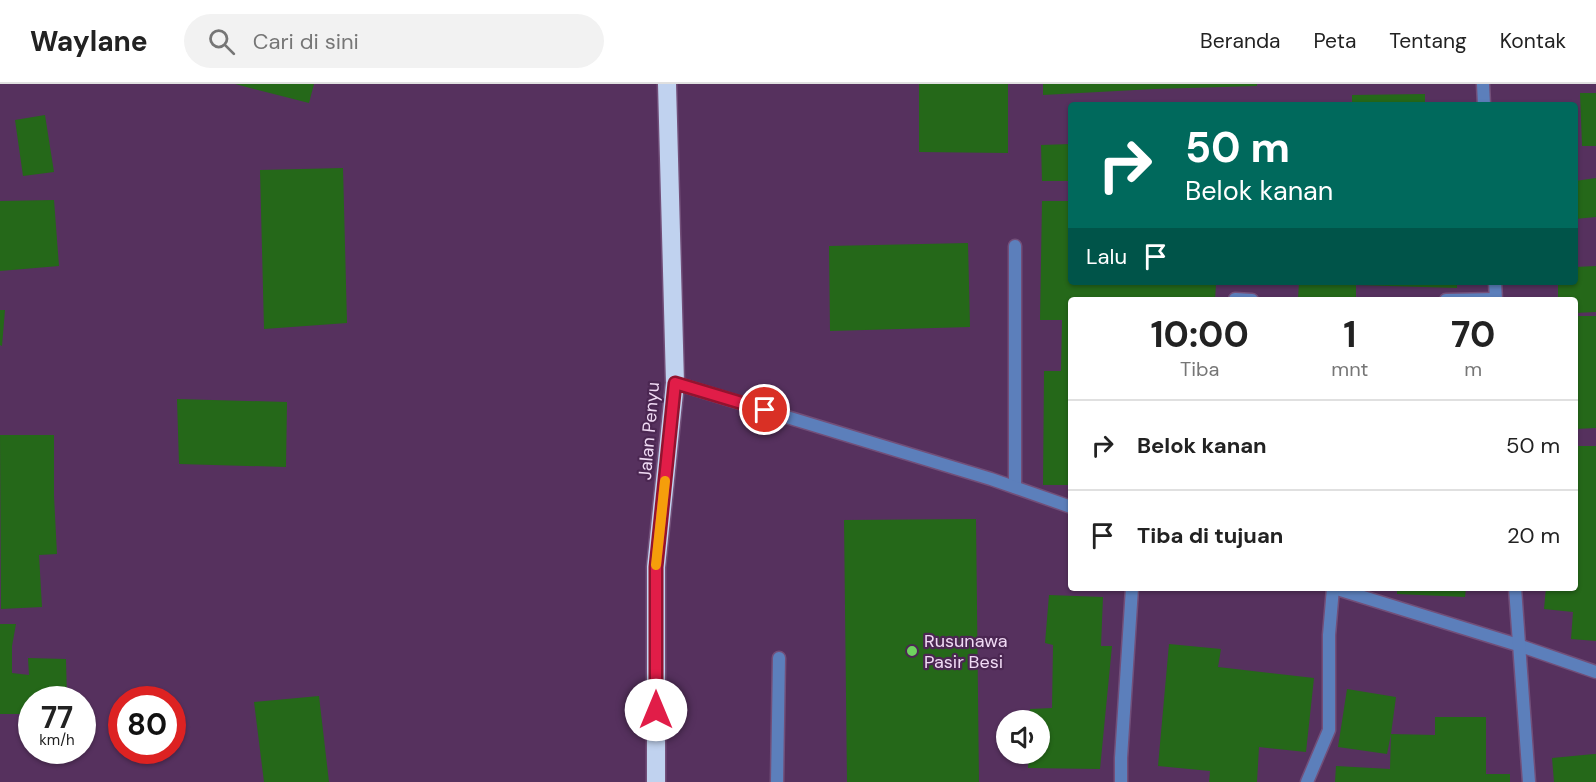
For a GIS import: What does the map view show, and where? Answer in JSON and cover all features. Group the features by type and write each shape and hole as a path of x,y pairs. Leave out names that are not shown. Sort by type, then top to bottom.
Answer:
{"highway":[{"name":"Jalan Penyu","path":"656,782 656,567 675,383 667,84"}],"street":[{"path":"1483,84 1484,102"},
{"path":"1014,246 1015,487"},
{"path":"675,383 1015,487 1068,506"},
{"path":"1121,782 1132,591"},
{"path":"1307,782 1329,730 1329,635 1334,591"},
{"path":"1344,591 1518,645 1596,672"},
{"path":"1515,591 1529,782"},
{"path":"777,782 779,658"}],"building":[{"path":"235,84 314,84 309,103"},
{"path":"919,84 1008,84 1008,153 919,152"},
{"path":"1043,84 1257,84 1257,86 1043,95"},
{"path":"1580,93 1596,93 1596,146 1582,146"},
{"path":"1425,94 1425,102 1352,102 1352,95"},
{"path":"45,115 54,172 23,176 15,120"},
{"path":"1068,144 1068,181 1042,181 1041,145"},
{"path":"343,168 347,323 264,329 260,170"},
{"path":"1596,178 1596,217 1578,219 1578,181"},
{"path":"54,200 59,266 0,271 0,201"},
{"path":"1042,201 1068,201 1068,285 1216,285 1215,297 1068,297 1068,485 1043,485 1044,371 1061,371 1062,320 1040,320"},
{"path":"968,243 970,327 830,331 829,246"},
{"path":"1596,266 1596,312 1578,313 1578,297 1558,297 1558,285 1578,285 1578,267"},
{"path":"1299,285 1356,285 1356,297 1298,297"},
{"path":"1356,285 1457,285 1457,288"},
{"path":"0,310 5,310 2,346 0,345"},
{"path":"1578,316 1596,316 1596,428 1578,429"},
{"path":"177,399 287,402 286,467 179,464"},
{"path":"0,435 54,435 57,554 39,555 42,607 1,609"},
{"path":"1578,446 1596,446 1596,641 1571,639 1573,612 1544,609 1546,591 1578,591"},
{"name":"Rusunawa Pasir Besi","path":"976,519 979,782 847,782 844,520"},
{"path":"1397,591 1466,591 1465,597 1397,594"},
{"path":"1049,595 1103,597 1101,646 1112,646 1100,769 1028,768 1028,764 1050,764 1050,710 1030,710 1052,708 1053,645 1045,643"},
{"path":"0,624 16,624 12,646 12,673 29,675 28,658 66,659 67,686 18,686 18,714 0,714"},
{"path":"1169,644 1221,649 1218,667 1314,678 1306,752 1259,747 1257,782 1209,782 1210,771 1158,766"},
{"path":"1347,689 1396,697 1387,754 1338,747"},
{"path":"319,696 329,782 264,782 254,702"},
{"path":"1435,717 1486,717 1486,774 1510,774 1510,782 1335,782 1336,766 1390,769 1391,734 1435,735"},
{"path":"1596,754 1596,782 1554,782 1552,758"}],"slow traffic":[{"path":"656,565 665,481"}],"place":[{"name":"Rusunawa Pasir Besi","path":"912,651"}],"route":[{"path":"656,710 656,567 675,383 765,410"}]}
